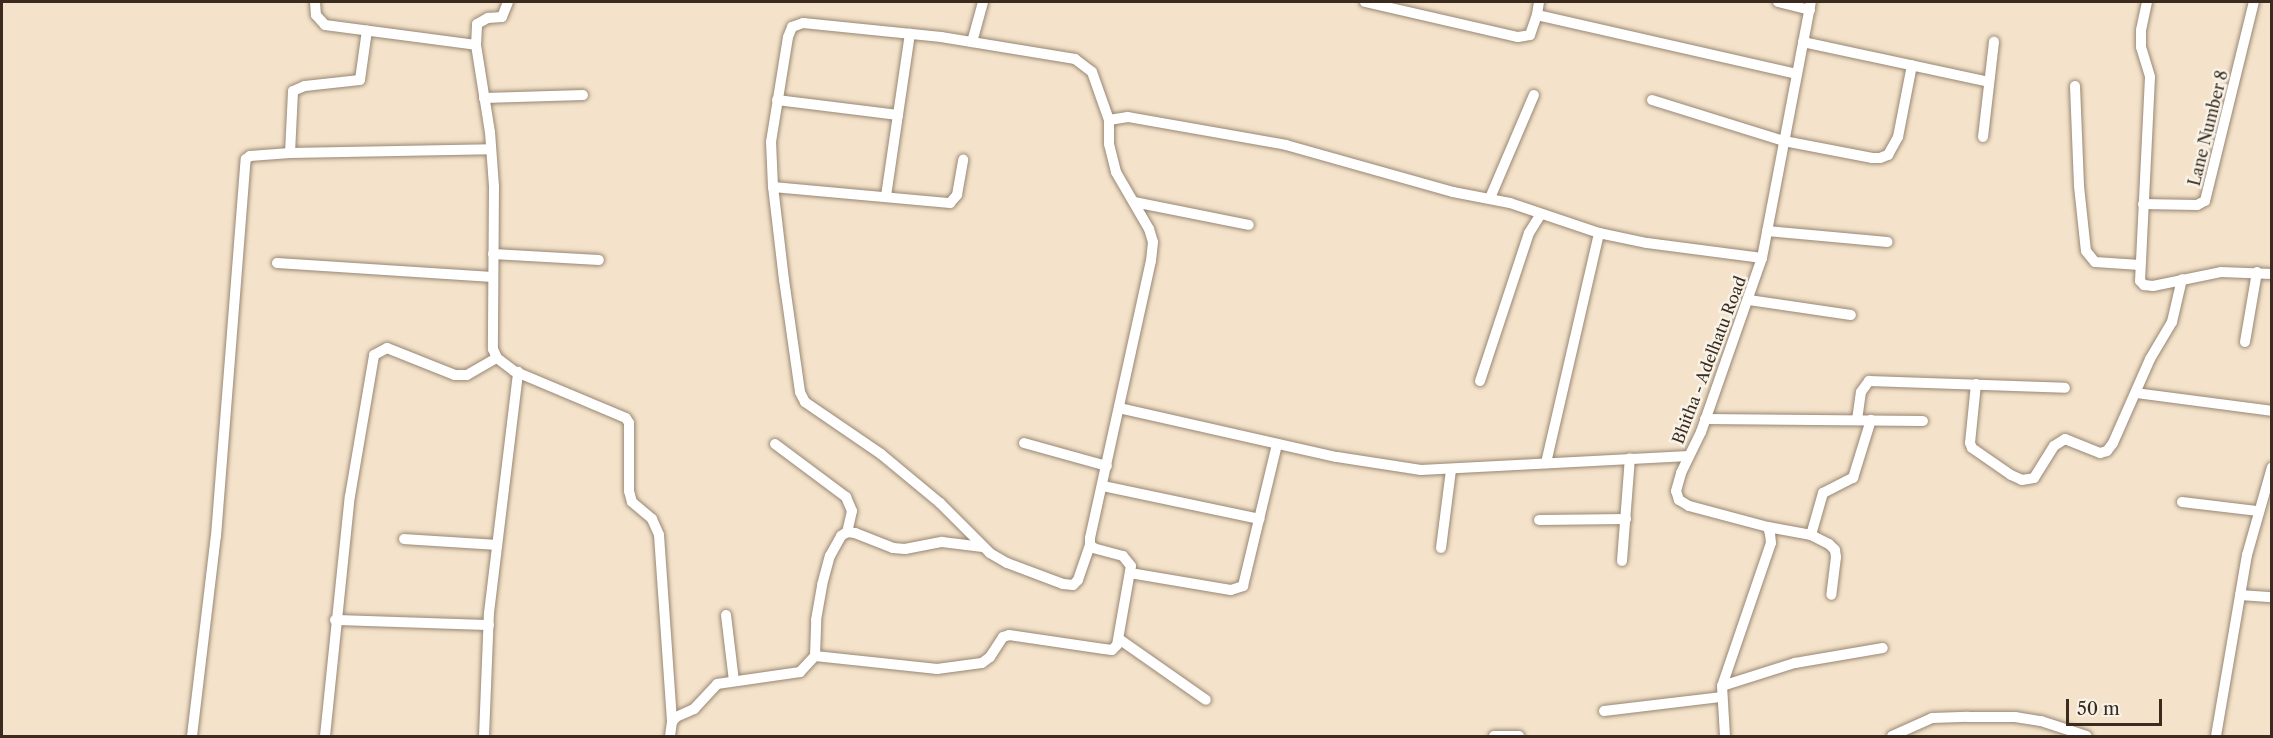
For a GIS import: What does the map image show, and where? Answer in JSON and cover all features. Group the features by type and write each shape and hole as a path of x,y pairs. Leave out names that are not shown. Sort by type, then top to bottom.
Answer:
{"street":[{"path":"315,2 316,15 326,25 476,45"},
{"path":"508,2 502,17 488,18 477,24 476,45 491,149 493,349 496,358 518,372 626,418 629,423 629,491 632,502 652,519 659,535 672,722 670,736"},
{"path":"972,42 983,2"},
{"path":"1365,2 1518,38 1530,35 1539,2"},
{"path":"1778,2 1810,6"},
{"path":"2147,2 2141,30 2141,47 2150,77 2140,281 2144,285 2221,272 2271,274"},
{"name":"Lane Number 8","path":"2143,204 2197,205 2205,201 2254,2"},
{"name":"Bhitha - Adelhatu Road","path":"1768,526 1689,506 1679,500 1677,483 1705,419 1762,258 1810,6"},
{"path":"1537,15 1796,74"},
{"path":"796,24 972,42 1041,52 1075,59 1086,64 1092,72 1109,120 1109,144 1116,172 1151,236 1152,251 1103,486 1091,531 1090,545 1078,580 1070,585 1007,563 983,547 940,502 881,454 805,402 800,392 773,187 771,142 788,37 796,24"},
{"path":"290,153 293,91 305,86 360,80 367,30"},
{"path":"886,196 910,34"},
{"path":"1803,42 1989,82"},
{"path":"1983,137 1994,42"},
{"path":"1652,100 1784,141 1872,158 1888,155 1898,137 1912,65"},
{"path":"2075,86 2079,186 2086,251 2095,262 2140,265"},
{"path":"484,98 583,95"},
{"path":"1490,198 1534,95"},
{"path":"777,100 898,115"},
{"path":"1109,120 1128,117 1287,146 1453,192 1490,198 1599,233 1647,243 1762,258"},
{"path":"192,736 216,536 244,164 250,156 290,153 491,149"},
{"path":"773,187 950,203 957,195 963,160"},
{"path":"1134,202 1249,225"},
{"path":"1480,381 1529,233 1541,214"},
{"path":"1767,231 1887,242"},
{"path":"1546,463 1599,233"},
{"path":"493,254 599,260"},
{"path":"277,263 493,277"},
{"path":"2245,342 2257,272"},
{"path":"1976,384 1970,443 1972,448 2011,475 2028,480 2034,478 2054,446 2061,441 2071,440 2100,453 2107,451 2114,443 2150,359 2172,322 2182,279"},
{"path":"1749,300 1851,315"},
{"path":"325,736 335,620 350,496 374,355 387,348 455,375 467,375 496,358"},
{"path":"484,736 489,625 518,372"},
{"path":"1857,420 1861,392 1869,381 2065,388"},
{"path":"2136,393 2271,411"},
{"path":"1119,408 1396,468 1451,470 1689,456"},
{"path":"1705,419 1923,421"},
{"path":"1811,535 1823,493 1848,482 1856,472 1871,420"},
{"path":"1024,443 1107,466"},
{"path":"672,722 676,717 698,706 717,684 804,670 813,658 822,585 830,556 841,536 847,532 852,511 846,497 775,444"},
{"path":"1130,573 1239,590 1246,580 1278,444"},
{"path":"1622,561 1630,458"},
{"path":"2216,736 2240,595 2258,511 2271,467"},
{"path":"1441,548 1451,470"},
{"path":"1103,486 1260,519"},
{"path":"2182,502 2258,511"},
{"path":"1539,520 1626,519"},
{"path":"1725,736 1722,692 1726,670 1771,543 1768,526 1811,535 1829,544 1834,550 1831,595"},
{"path":"847,532 905,549 942,542 983,547"},
{"path":"404,539 497,545"},
{"path":"813,658 952,668 982,663 990,657 1003,637 1009,634 1112,650 1119,639 1130,573 1129,561 1123,556 1098,550 1090,545"},
{"path":"2240,595 2271,597"},
{"path":"726,615 734,681"},
{"path":"335,620 489,625"},
{"path":"1119,639 1206,700"},
{"path":"1604,711 1722,692 1795,663 1883,648"},
{"path":"1892,736 1923,721 1946,717 2024,718 2087,736"},
{"path":"1494,736 1519,736"}]}
